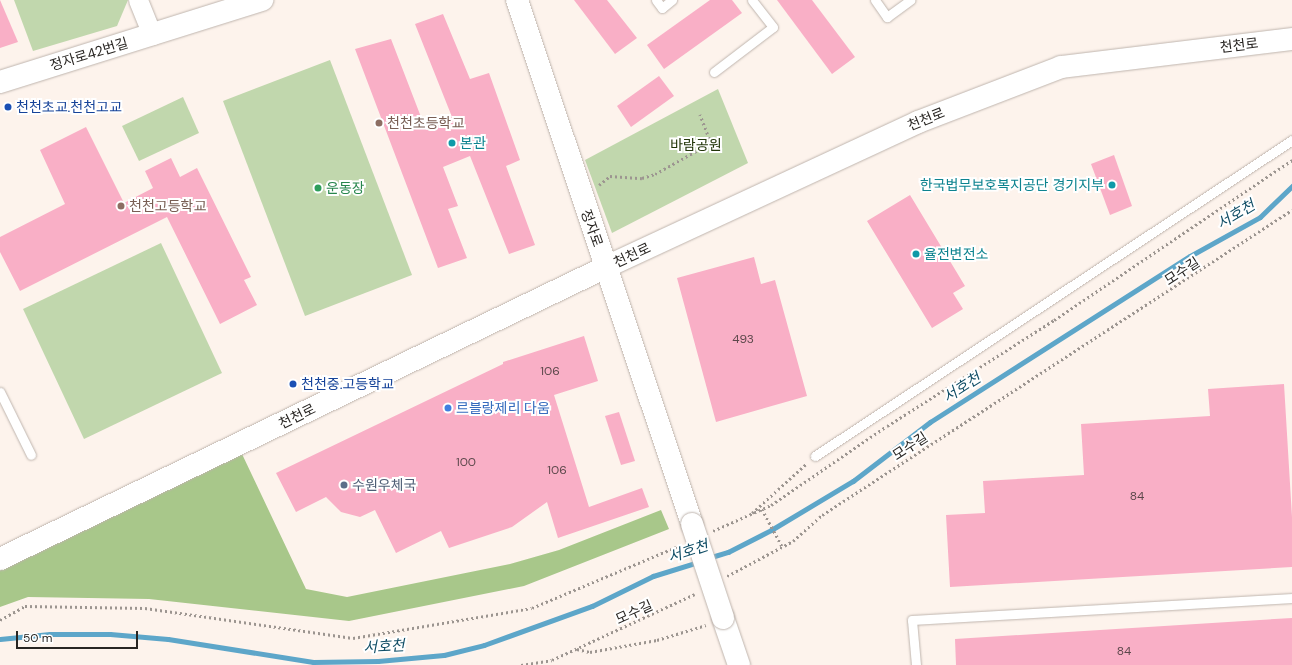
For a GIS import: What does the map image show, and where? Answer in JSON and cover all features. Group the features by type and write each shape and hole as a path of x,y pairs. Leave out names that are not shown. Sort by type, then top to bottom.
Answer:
{"street":[{"path":"138,0 152,35"},
{"name":"정자로42번길","path":"0,82 179,28 262,0"},
{"name":"정자로","path":"517,0 724,620"},
{"name":"천천로","path":"0,559 606,268 918,122 1061,67 1292,39"},
{"path":"724,620 739,665"}],"lane":[{"path":"656,0 662,8 672,0"},
{"path":"714,72 773,27 752,0"},
{"path":"875,0 887,17 910,0"},
{"path":"815,456 1292,140"},
{"path":"0,392 31,455"},
{"path":"916,665 912,620 1292,598"}],"path":[{"path":"595,188 610,176 642,178 655,174 705,146 709,139 700,115"},
{"name":"모수길","path":"720,580 793,541 822,515 1292,210"},
{"path":"750,514 815,456"},
{"path":"762,509 782,546"},
{"name":"모수길","path":"522,665 552,660 702,590"},
{"path":"576,649 590,652 657,640 724,620"}],"green space":[{"path":"14,0 128,0 117,26 33,51"},
{"name":"운동장","path":"330,60 412,275 305,316 223,101"},
{"name":"바람공원","path":"718,89 748,163 612,233 585,160"},
{"path":"183,97 199,133 139,161 122,126"},
{"path":"161,243 222,373 84,439 23,309"},
{"path":"242,454 306,589 347,597 510,564 559,550 661,510 669,529 524,586 349,621 149,599 28,597 0,607 0,569"}],"building":[{"path":"0,0 18,42 0,48"},
{"path":"574,0 607,0 637,38 615,54"},
{"path":"710,0 732,0 742,13 664,69 647,45"},
{"path":"777,0 812,0 855,57 832,74"},
{"name":"본관","path":"443,14 470,79 489,73 520,160 506,166 535,245 509,254 470,156 443,167 458,206 448,209 467,258 438,268 355,49 391,39 426,130 452,117 415,24"},
{"path":"659,76 674,96 631,127 617,106"},
{"path":"86,127 124,203 153,188 145,171 171,158 180,177 197,168 251,277 244,280 257,305 220,324 167,217 20,291 0,252 0,237 65,204 40,150"},
{"name":"한국법무보호복지공단 경기지부","path":"1114,155 1132,206 1110,215 1091,164"},
{"name":"율전변전소","path":"910,195 965,286 953,293 963,309 932,328 867,221"},
{"path":"754,257 761,284 775,280 807,396 716,422 677,278"},
{"path":"584,336 598,381 554,395 589,507 642,488 649,507 558,538 547,502 512,527 449,548 441,531 396,553 375,510 360,517 341,512 326,497 296,512 276,473 503,364 503,362"},
{"path":"1284,384 1292,517 1292,567 950,587 946,515 985,513 983,481 1084,475 1081,424 1210,416 1208,389"},
{"path":"619,412 635,461 621,465 605,416"},
{"path":"1292,618 1292,665 956,665 955,639"}],"waterway":[{"name":"서호천","path":"708,558 728,552 771,530 853,481 930,422 1190,256 1260,217 1292,186"},
{"name":"서호천","path":"0,639 50,634 110,634 168,639 313,662 378,661 444,655 484,645 592,606 653,576 698,562"}],"place":[{"name":"천천초교.천천고교","path":"8,107"},
{"name":"천천초등학교","path":"379,123"},
{"name":"본관","path":"452,143"},
{"name":"한국법무보호복지공단 경기지부","path":"1112,185"},
{"name":"운동장","path":"318,188"},
{"name":"천천고등학교","path":"121,206"},
{"name":"율전변전소","path":"916,254"},
{"name":"천천중.고등학교","path":"293,384"},
{"name":"르블랑제리 다움","path":"448,408"},
{"name":"수원우체국","path":"344,485"}]}
